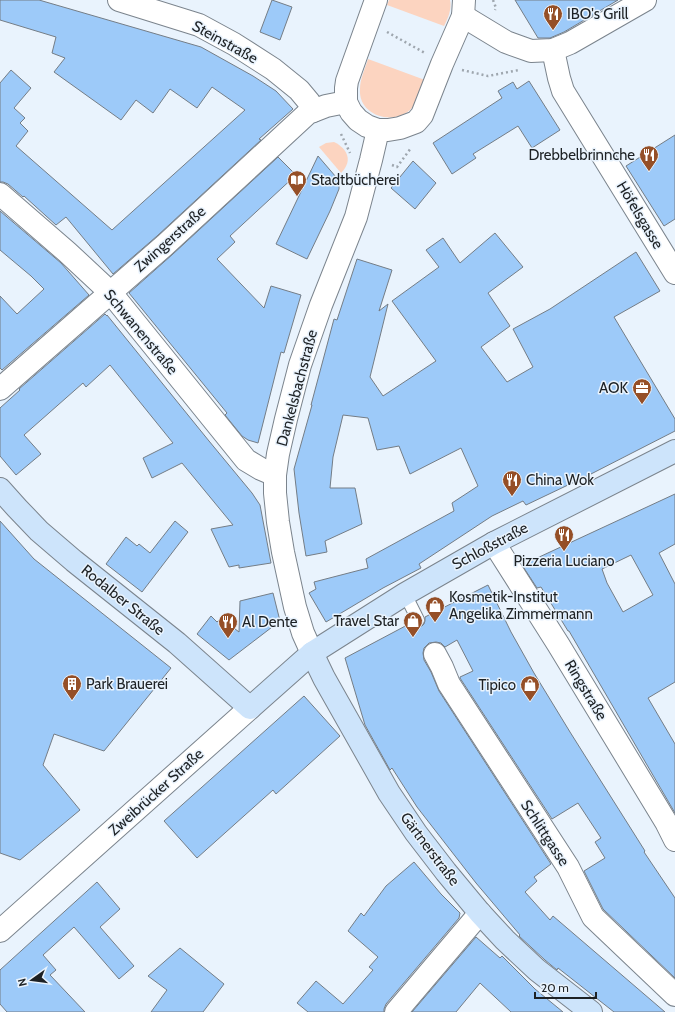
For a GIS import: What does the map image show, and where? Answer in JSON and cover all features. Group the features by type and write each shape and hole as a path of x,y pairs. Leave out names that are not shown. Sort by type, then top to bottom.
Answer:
{"main road":[{"name":"Schloßstraße","path":"312,653 405,594 494,543 675,451"},
{"name":"Rodalber Straße","path":"0,489 39,531 74,561 177,643 250,708"},
{"name":"Zweibrücker Straße","path":"250,708 312,653"},
{"name":"Gärtnerstraße","path":"312,653 324,678 389,793 446,872 505,940 537,970 591,1012"}],"street":[{"name":"Steinstraße","path":"119,0 199,24 234,44 273,69 299,90 309,102 313,111"},
{"path":"376,0 347,81 346,102 351,112 358,120 367,126 378,130 400,128 416,122 422,115 463,8 506,42 531,51 553,50 570,43 645,0"},
{"name":"Höfelsgasse","path":"553,50 563,90 675,273"},
{"name":"Zwingerstraße","path":"0,389 165,245 308,113 326,106 346,102"},
{"name":"Dankelsbachstraße","path":"312,653 301,627 287,571 278,522 275,475 278,454 300,365 321,305 356,217 378,130"},
{"name":"Schwanenstraße","path":"0,194 67,252 111,293 246,460 275,475"},
{"name":"Ringstraße","path":"494,543 558,644 666,822 675,840"},
{"name":"Schlittgasse","path":"439,660 449,684 568,867 593,918 675,995"},
{"name":"Zweibrücker Straße","path":"0,931 250,708"},
{"path":"396,1012 480,913"}],"lane":[{"path":"405,594 418,620"}],"shaded area":[{"path":"389,0 450,0 450,10 444,26 387,5"},
{"path":"368,59 425,80 417,100 410,110 403,115 386,117 370,111 364,106 361,98 360,85"},
{"path":"334,142 343,148 346,152 348,160 345,169 341,173 319,147 326,143"}],"building":[{"path":"0,0 39,0 201,47 253,76 276,91 293,109 259,139 261,140 157,236 113,274 66,217 56,225 24,196 23,197 8,184 0,182 0,83 11,70 31,88 14,108 25,118 20,123 28,131 16,146 112,230 245,110 212,87 197,108 170,89 153,113 136,100 121,120 54,72 65,58 52,53 56,37 0,20"},
{"path":"272,0 292,7 280,40 260,32"},
{"path":"515,0 618,0 564,32 550,38 538,38"},
{"path":"529,81 560,130 532,148 518,126 473,154 476,158 452,174 433,143 502,98 498,91 513,82 517,89"},
{"path":"675,135 675,219 664,226 626,166"},
{"path":"318,156 336,177 339,183 339,189 307,259 276,244"},
{"path":"278,157 296,175 230,236 235,242 217,259 264,308 271,286 301,295 284,353 281,352 258,443 248,440 242,436 225,415 227,413 129,293"},
{"path":"413,161 436,183 415,209 391,188"},
{"path":"0,211 61,263 89,295 2,370 0,368 0,296 17,314 44,289 0,250"},
{"path":"495,233 523,267 488,293 510,326 481,347 507,382 533,367 513,329 550,309 636,252 660,291 614,317 675,419 675,431 526,505 523,501 492,516 419,564 421,568 383,588 326,622 309,593 316,589 314,582 368,568 366,559 454,511 452,503 478,486 461,448 410,474 399,446 377,450 368,418 343,415 333,457 330,488 355,488 362,524 325,541 327,552 306,556 294,469 334,319 337,320 357,259 392,270 379,311 388,304 370,377 383,396 436,361 392,301 439,267 426,250 443,238 460,263"},
{"path":"105,314 252,493 260,505 271,563 239,568 239,565 229,567 211,529 233,525 182,463 152,478 143,458 173,443 110,365 86,387 83,383 24,435 41,454 16,475 0,456 0,408 20,390 19,389"},
{"path":"675,494 675,544 659,553 675,584 675,682 648,698 675,744 675,813 569,631 541,587 537,588 522,565","holes":["631,555 653,595 623,612 607,583 602,569"]},
{"name":"Park Brauerei","path":"0,521 34,559 171,668 104,751 54,734 43,765 80,810 20,860 0,853"},
{"path":"175,521 188,532 142,592 106,564 126,537 137,546 139,544 150,553"},
{"path":"488,585 511,632 534,673 645,851 644,852 675,898 675,978 603,909 584,871 605,858 595,842 601,838 578,803 552,819 460,678 473,671 457,640 445,647 441,643 429,643 424,648 424,660 439,691 551,864 534,877 537,881 525,892 550,920 553,916 665,1012 614,1012 558,968 557,970 519,936 520,935 476,883 417,807 392,768 390,770 365,725 345,658 411,623 417,627 422,626 425,621 425,617"},
{"path":"273,593 280,621 229,660 197,634 211,616 217,622 221,618 239,632 240,601"},
{"path":"304,696 340,736 276,794 273,790 197,858 164,821"},
{"path":"414,862 441,894 460,913 459,918 386,1004 384,1012 308,1012 297,1003 316,981 343,1004 373,970 369,967 378,957 348,931 361,913 364,916 386,886"},
{"path":"97,882 120,909 100,927 134,966 119,979 74,927 43,955 56,970 50,975 85,1012 7,1012 0,1004 0,970"},
{"path":"476,937 500,958 502,956 535,989 563,1012 511,1012 480,983 456,1012 412,1012"},
{"path":"180,948 224,984 203,1012 151,1012 167,990 148,976"}],"place":[{"name":"IBO's Grill","path":"553,31"},
{"name":"Drebbelbrinnche","path":"649,172"},
{"name":"Stadtbücherei","path":"297,197"},
{"name":"AOK","path":"642,405"},
{"name":"China Wok","path":"512,497"},
{"name":"Pizzeria Luciano","path":"564,552"},
{"name":"Kosmetik-Institut Angelika Zimmermann","path":"435,623"},
{"name":"Travel Star","path":"413,638"},
{"name":"Al Dente","path":"228,639"},
{"name":"Park Brauerei","path":"72,701"},
{"name":"Tipico","path":"530,702"}]}
